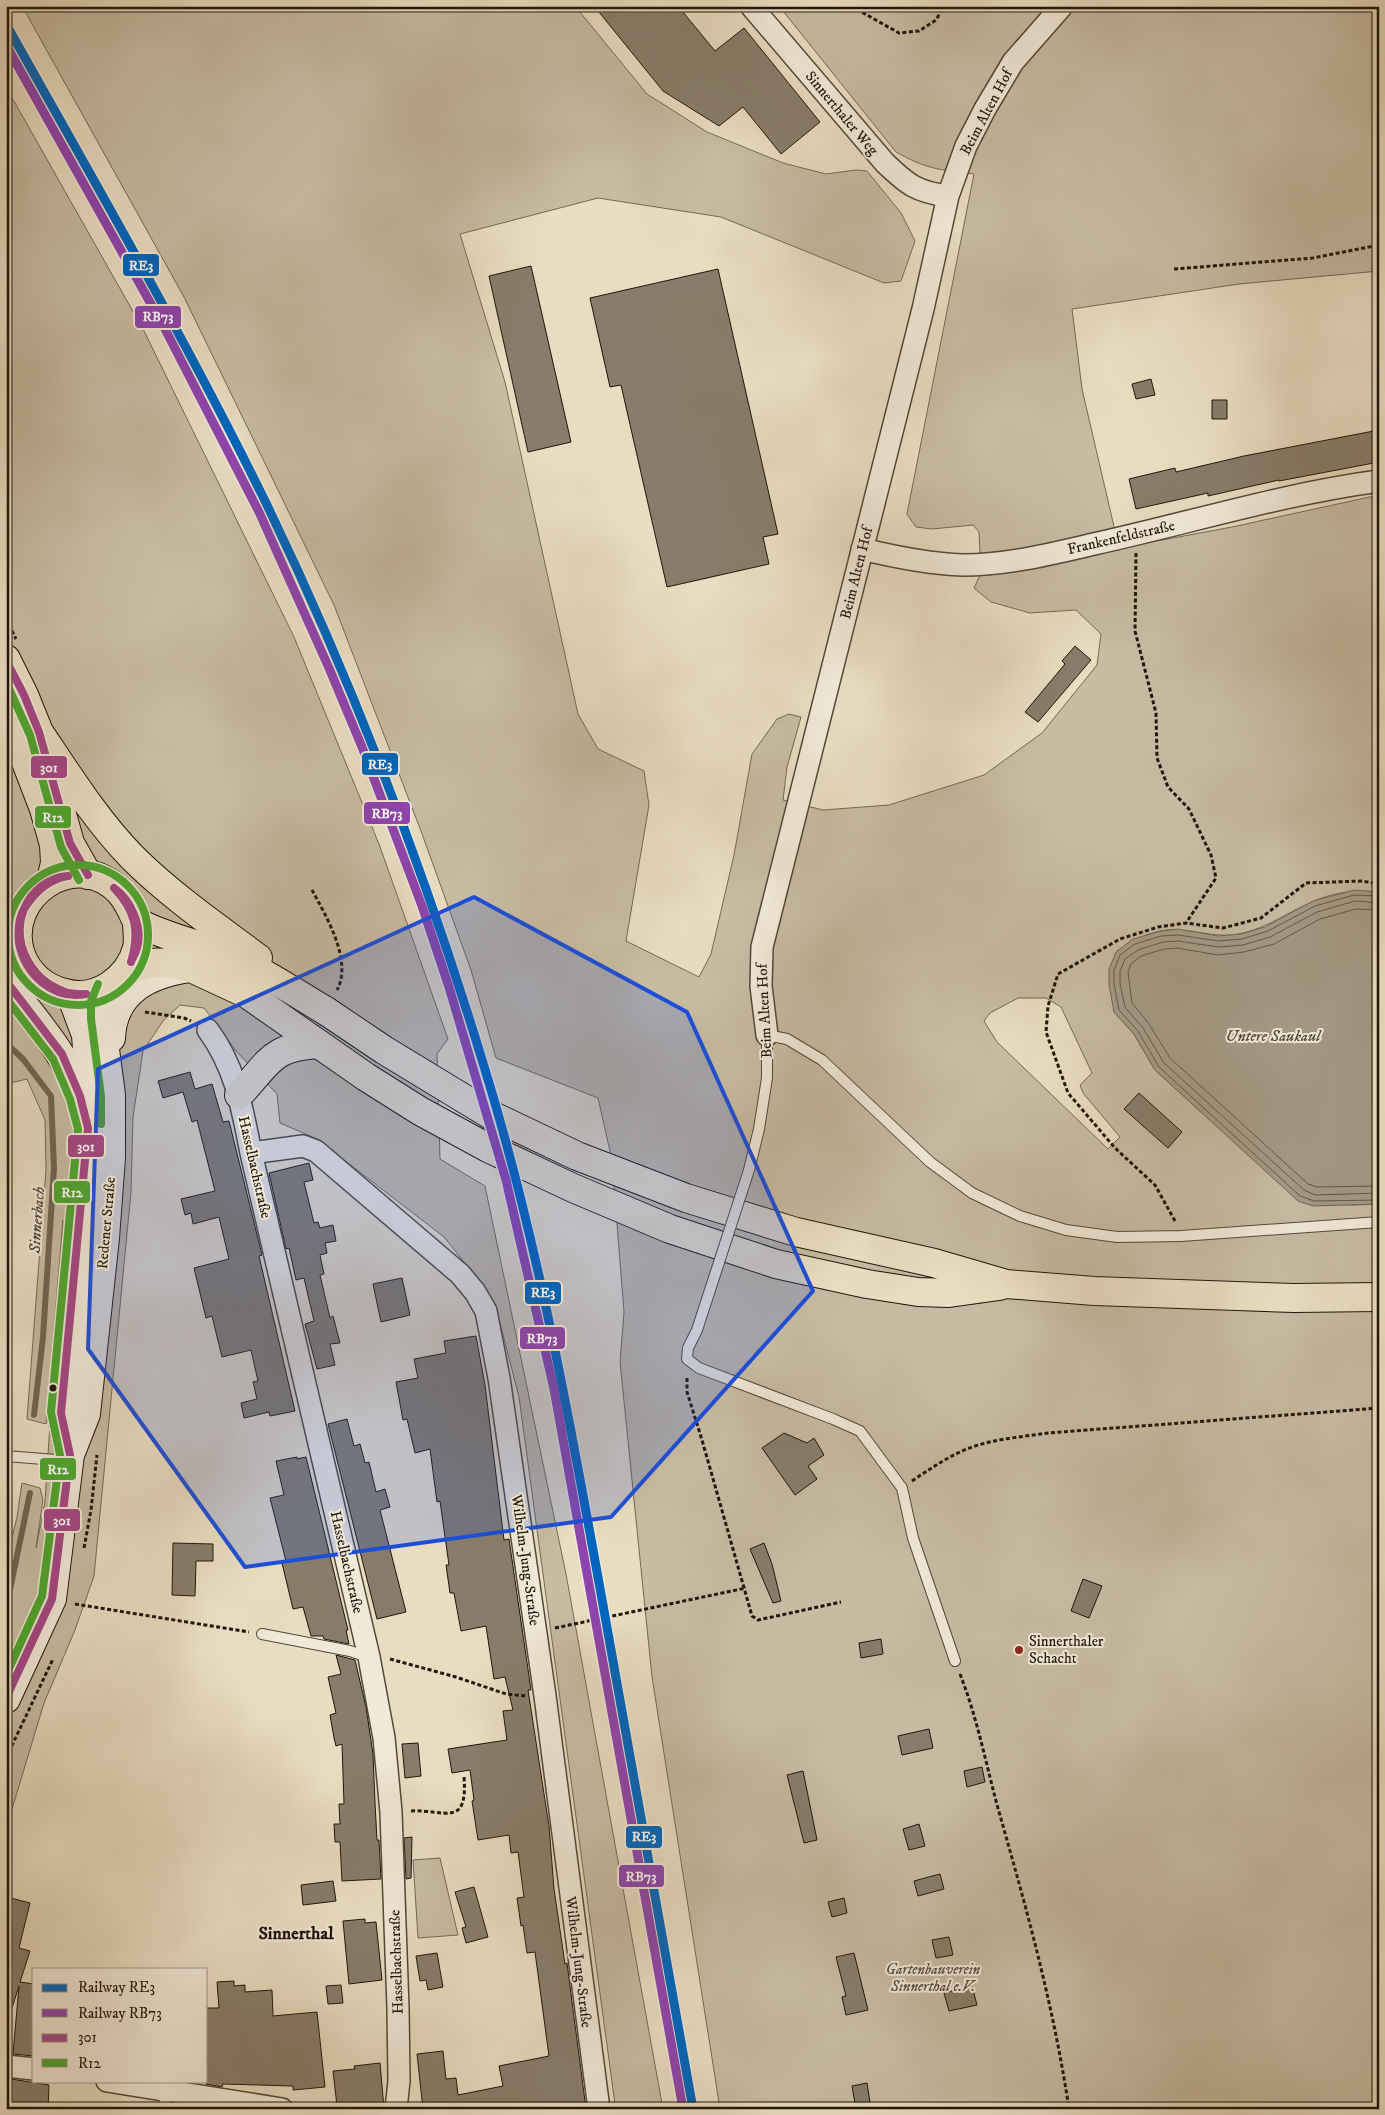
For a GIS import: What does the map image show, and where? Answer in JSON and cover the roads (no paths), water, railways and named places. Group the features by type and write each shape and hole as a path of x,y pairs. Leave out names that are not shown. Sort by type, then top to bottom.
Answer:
{"main road":[{"path":"6,659 39,732 70,843 88,875"},
{"path":"6,710 41,801 54,845 55,863 51,880"},
{"path":"39,732 91,808 132,857 186,904 326,1011"},
{"path":"116,980 137,948 137,922 130,905 120,891 105,881 88,875 63,876 51,880 35,892 23,907 18,926 18,945 24,964 36,979 52,990 71,995 84,995 116,980 149,962 172,963 191,968 233,986 420,1111 488,1148 573,1188 670,1229 776,1264 867,1284 918,1292 949,1293 1006,1284"},
{"path":"137,922 166,936 203,946 243,962 326,1011 406,1064 491,1115 577,1156 686,1198 746,1218 848,1245 934,1263 1006,1284 1094,1292 1294,1298 1379,1297"},
{"path":"111,1095 112,1029 115,1015 121,1005 133,990 149,979 160,974 191,968"},
{"name":"Redener Straße","path":"6,1699 52,1599 70,1458 86,1414 111,1168 111,1095 101,1019 101,1003 116,980"},
{"path":"6,982 62,1054 80,1096 88,1128"},
{"name":"Redener Straße","path":"70,1458 61,1413 88,1128 90,1087 86,1035 71,995"},
{"path":"271,1010 276,1028 272,1056"},
{"path":"239,1095 272,1056 298,1045 319,1044"}],"street":[{"name":"Sinnerthaler Weg","path":"751,6 885,163 906,184 928,193 948,196"},
{"name":"Beim Alten Hof","path":"767,1035 761,986 762,947 923,308 948,196 966,146 985,109 1014,62 1062,6"},
{"name":"Frankenfeldstraße","path":"862,549 937,564 992,564 1027,559 1136,535 1216,514 1330,488 1379,481"},
{"name":"Hasselbachstraße","path":"208,1030 226,1056 239,1095 369,1657 384,1738 391,1812 398,2008 399,2081 396,2109"},
{"name":"Wilhelm-Jung-Straße","path":"251,1153 303,1146 316,1151 460,1274 475,1292 486,1311 499,1378 545,1696 599,2109"},
{"path":"6,2066 32,2070"},
{"path":"110,2082 165,2100 275,2108"}],"lane":[{"name":"Beim Alten Hof","path":"767,1035 767,1078 759,1129 749,1170 697,1330 688,1348 688,1359 699,1368 833,1418 860,1431 902,1488 913,1538 955,1661"},
{"path":"767,1035 787,1039 822,1060 930,1162 972,1193 1012,1212 1066,1230 1117,1237 1180,1236 1379,1222"},
{"path":"6,1456 70,1458"},
{"path":"262,1634 350,1651 369,1657"}],"water":[{"name":"Untere Saukaul","path":"1354,890 1379,892 1379,1204 1313,1206 1298,1201 1155,1070 1134,1034 1114,1012 1109,985 1109,969 1116,952 1133,939 1161,931 1178,929 1218,936 1241,934 1265,927 1313,901"}],"waterway":[{"name":"Sinnerbach","path":"6,1043 23,1059 51,1096 54,1168 43,1337 34,1415"},
{"name":"Sinnerbach","path":"6,1609 30,1493"}],"rail line":[{"name":"RE3","path":"6,24 204,382 236,442 298,571 358,709 412,849 461,991 503,1130 551,1332 591,1536 693,2109"},
{"name":"RB73","path":"6,45 165,329 259,512 362,747 422,906 449,987 506,1180 554,1389 683,2109"}],"place":[{"name":"Sinnerthaler Schacht","path":"1019,1650"}],"district":[{"name":"Sinnerthal","path":"296,1933"}],"park label":[{"name":"Gartenbauverein Sinnerthal e.V.","path":"933,1978"}]}
